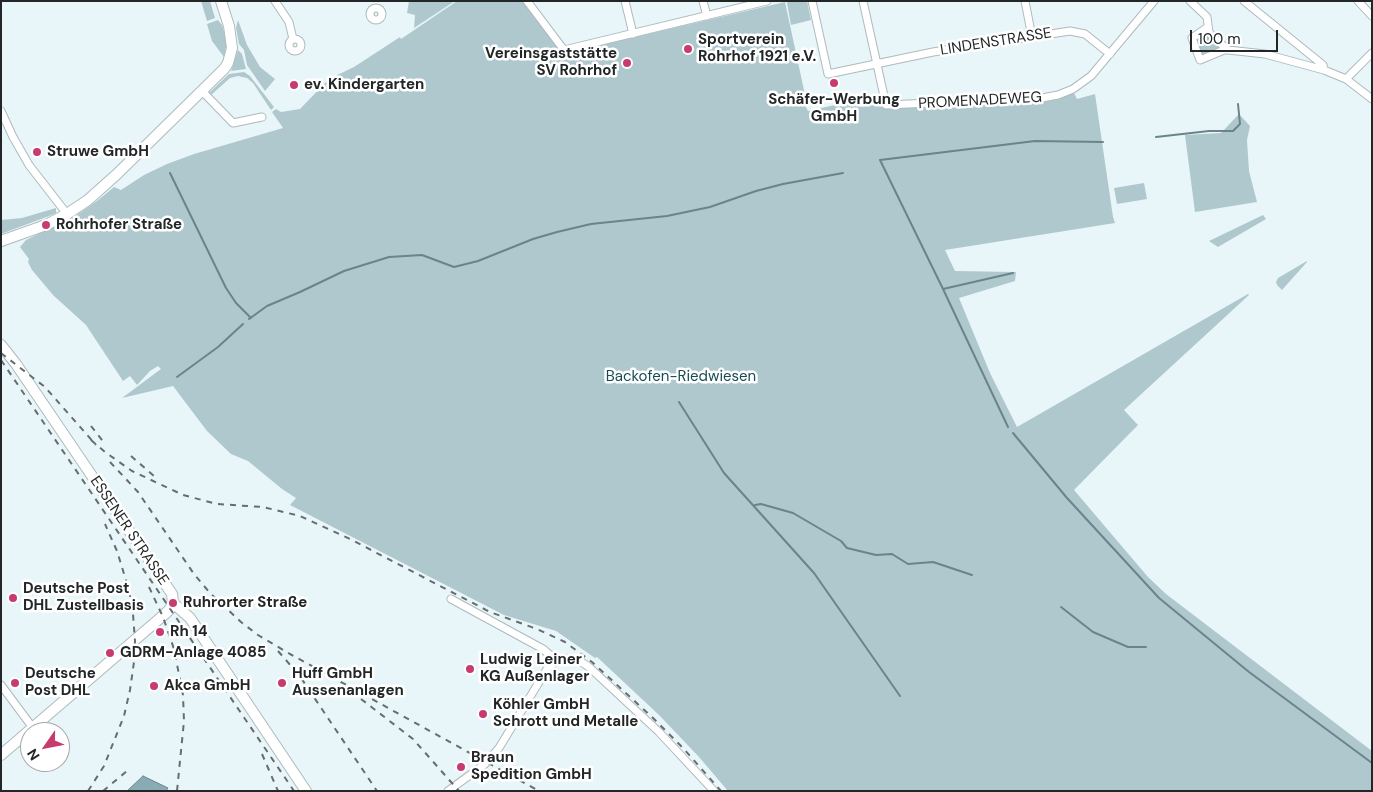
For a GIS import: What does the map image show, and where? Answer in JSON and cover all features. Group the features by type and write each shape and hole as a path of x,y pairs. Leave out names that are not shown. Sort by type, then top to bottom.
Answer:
{"street":[{"path":"1,241 46,225 67,214 102,188 224,69 228,63 232,48 229,26 221,1"},
{"path":"275,1 288,22 293,40"},
{"path":"527,1 564,50 767,1"},
{"path":"625,1 634,34"},
{"path":"704,1 707,16"},
{"name":"LINDENSTRASSE","path":"812,1 828,74 933,52 1077,31 1084,34 1110,54"},
{"path":"863,1 876,63"},
{"path":"1025,1 1032,37"},
{"name":"PROMENADEWEG","path":"876,63 886,105 1042,98 1058,95 1085,81 1154,1"},
{"path":"1190,1 1207,17 1208,27 1212,36 1228,50"},
{"path":"1244,1 1323,65 1324,70"},
{"path":"1358,1 1372,16"},
{"path":"1208,27 1192,38 1200,60 1224,50 1265,54 1324,70 1346,79 1372,99"},
{"path":"1346,79 1372,53"},
{"path":"202,91 234,123 262,118"},
{"path":"1,111 13,137 29,164 67,214"},
{"name":"ESSENER STRASSE","path":"1,345 16,364 168,588 172,594 173,603 187,615 306,791"},
{"path":"451,599 543,649 554,663"},
{"path":"40,722 163,617 173,603"},
{"path":"448,791 479,769 494,754 543,676 554,663 562,659 580,661 589,667 659,732 714,791"},
{"path":"1,685 29,722"},
{"path":"1,755 20,739"}],"green space":[{"path":"201,1 210,1 215,18 207,21"},
{"path":"409,1 455,1 414,28 415,15 407,13"},
{"name":"Backofen-Riedwiesen","path":"457,1 524,1 566,53 785,2 807,104 805,105 808,111 857,100 860,107 883,103 885,108 889,108 1044,100 1056,99 1074,93 1077,99 1095,94 1115,223 945,250 955,271 1016,272 1015,281 959,298 990,373 1017,427 1249,295 1124,410 1138,425 1074,490 1148,577 1166,594 1372,751 1372,791 728,791 659,715 597,657 595,658 556,631 504,615 290,505 296,498 248,461 231,454 207,431 173,386 122,398 161,369 158,366 150,371 137,385 130,376 123,381 86,325 53,295 32,270 28,262 29,259 20,247 26,240 74,217 114,187 121,190 144,175 167,164 194,154 283,128 272,112 276,109 281,112 300,109 329,79 354,67 400,37 401,39"},
{"path":"788,1 807,1 811,20 791,25"},
{"path":"218,20 222,25 227,42 224,57 212,41 207,24"},
{"path":"238,20 247,45 260,67 275,79 265,91 247,65 244,50 239,44 236,28"},
{"path":"1205,33 1221,48 1202,56 1196,37"},
{"path":"238,50 242,54 246,69 231,71"},
{"path":"244,72 250,76 274,107 271,110 253,83 247,78 238,76 230,78 211,95 209,93 229,74"},
{"path":"1239,114 1250,126 1247,140 1249,171 1257,202 1195,212 1185,135 1221,133"},
{"path":"1144,183 1147,199 1117,204 1114,188"},
{"path":"56,208 56,213 1,234 1,220 22,218"},
{"path":"1263,215 1266,219 1218,247 1209,241"},
{"path":"1307,261 1282,290 1277,285 1278,278"}],"shaded area":[{"path":"143,776 168,788 166,791 127,791"}],"waterway":[{"path":"1156,137 1209,131 1233,131 1240,124 1238,104"},
{"path":"943,289 880,160 1035,141 1103,142"},
{"path":"170,173 226,288 236,303 251,318"},
{"path":"249,319 267,306 344,271 389,257 422,255 454,267 478,261 533,239 557,232 591,224 667,216 710,207 783,184 843,173"},
{"path":"1008,427 943,289 1013,273"},
{"path":"177,377 218,347 243,324"},
{"path":"679,402 724,473 814,573 900,696"},
{"path":"1013,433 1067,498 1159,598 1249,672 1372,763"},
{"path":"755,505 761,504 793,513 841,541 847,548 876,555 892,554 908,564 933,562 972,575"},
{"path":"1061,607 1093,632 1128,647 1146,647"}],"railway":[{"path":"1,353 45,387 96,445"},
{"path":"1,360 294,791"},
{"path":"91,426 105,444"},
{"path":"91,440 132,471 183,495 217,504 263,507 300,516 350,539 490,612 537,629 565,642 592,662 653,718 683,748 721,791"},
{"path":"131,456 154,476"},
{"path":"110,462 138,492 194,574 210,593 241,622 258,635 290,654 539,791"},
{"path":"88,791 104,766 124,716 134,662 135,641 129,590 117,551 105,524"},
{"path":"149,587 163,617 174,649 183,695 184,721 177,791"},
{"path":"278,651 299,675 377,791"},
{"path":"361,699 413,739 459,791"},
{"path":"262,754 278,791"},
{"path":"103,791 127,771"}],"place":[{"name":"Sportverein Rohrhof 1921 e.V.","path":"688,49"},
{"name":"Vereinsgaststätte SV Rohrhof","path":"627,63"},
{"name":"Schäfer-Werbung GmbH","path":"834,83"},
{"name":"ev. Kindergarten","path":"294,85"},
{"name":"Struwe GmbH","path":"37,152"},
{"name":"Rohrhofer Straße","path":"46,225"},
{"name":"Deutsche Post DHL Zustellbasis","path":"13,598"},
{"name":"Ruhrorter Straße","path":"173,603"},
{"name":"Rh 14","path":"160,632"},
{"name":"GDRM-Anlage 4085","path":"110,653"},
{"name":"Ludwig Leiner KG Außenlager","path":"470,669"},
{"name":"Deutsche Post DHL","path":"15,683"},
{"name":"Huff GmbH Aussenanlagen","path":"282,683"},
{"name":"Akca GmbH","path":"154,686"},
{"name":"Köhler GmbH Schrott und Metalle","path":"483,714"},
{"name":"Braun Spedition GmbH","path":"461,767"}]}
